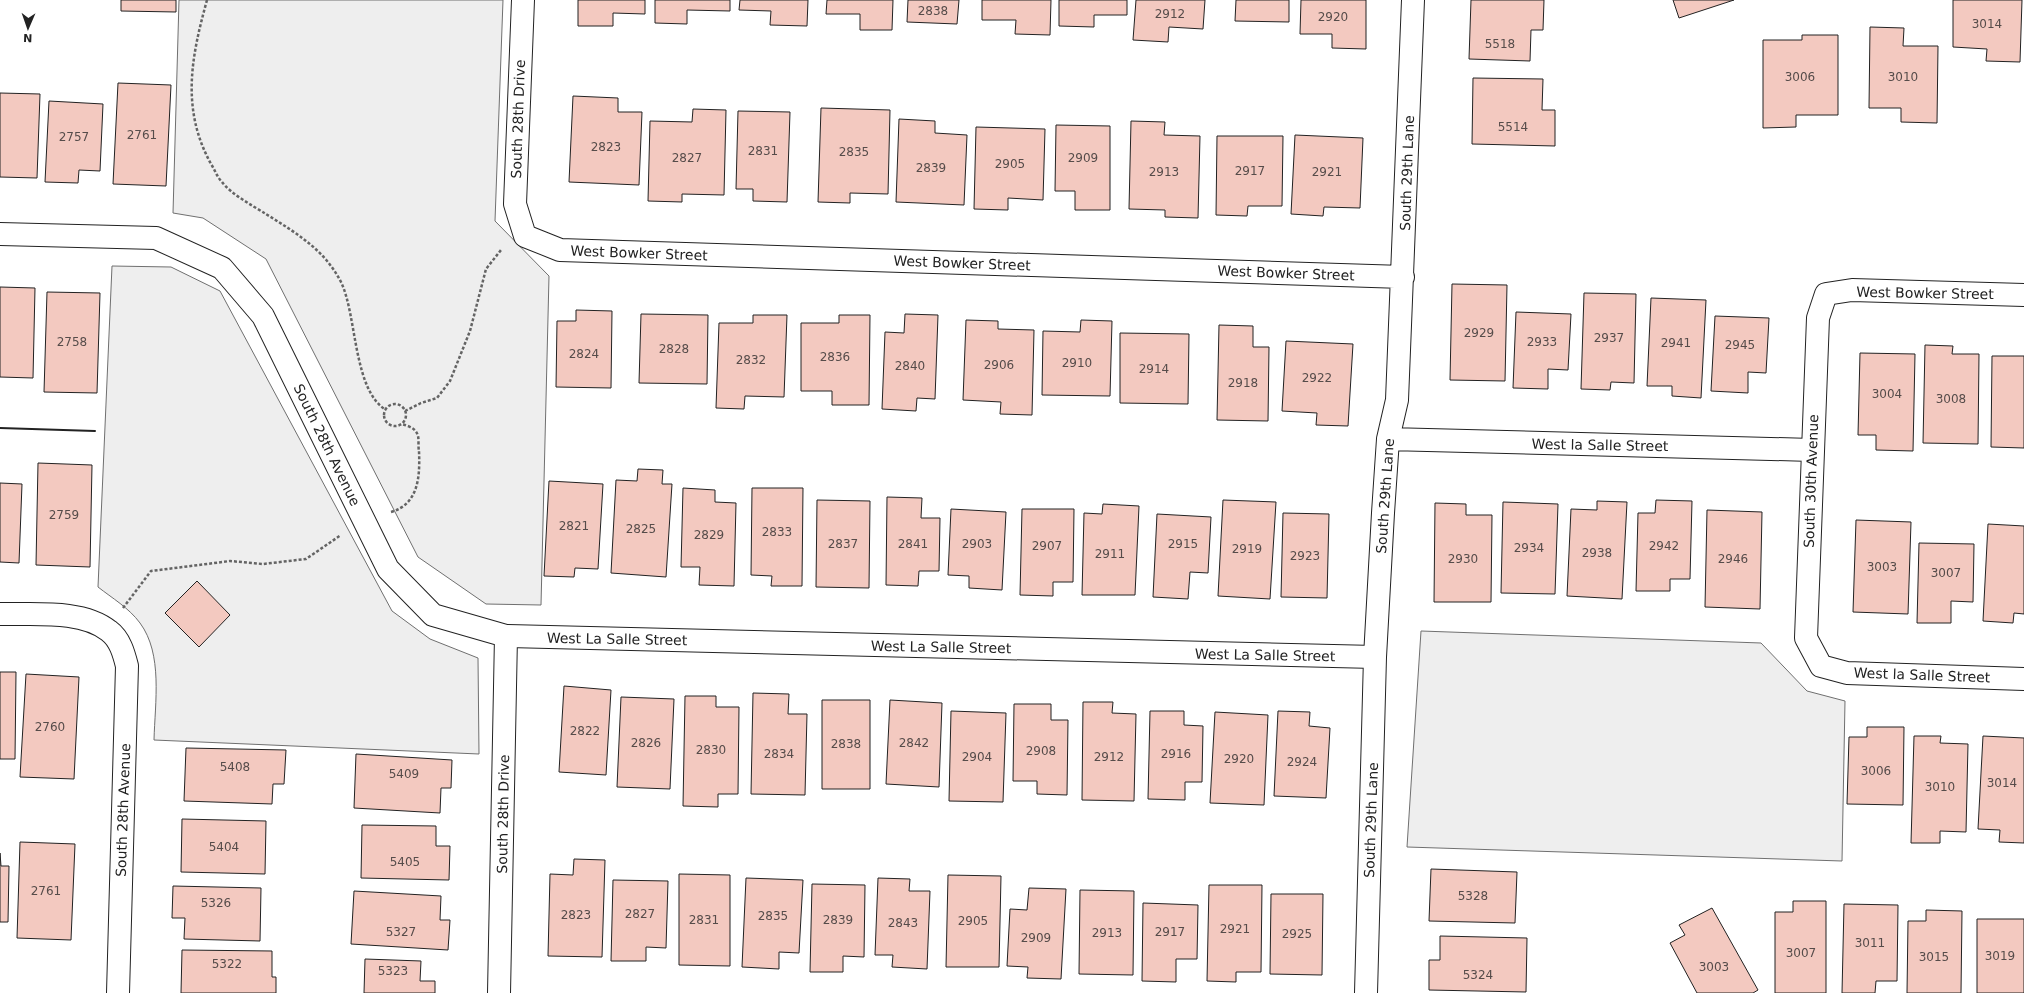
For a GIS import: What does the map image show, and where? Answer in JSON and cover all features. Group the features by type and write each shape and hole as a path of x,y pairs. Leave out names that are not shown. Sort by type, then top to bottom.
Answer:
{"street":[{"name":"South 28th Drive","path":"523,0 515,204 525,236"},
{"name":"South 29th Lane","path":"1366,993 1375,658 1388,439 1397,400 1413,0"},
{"name":"South 28th Avenue","path":"0,234 156,238 222,268 263,316 388,569 433,615 506,636"},
{"name":"West Bowker Street","path":"525,236 560,250 1403,277"},
{"name":"West Bowker Street","path":"1826,294 1852,290 2024,295"},
{"name":"South 30th Avenue","path":"1821,666 1806,638 1818,318 1826,294"},
{"name":"West la Salle Street","path":"1388,439 1812,450"},
{"name":"South 28th Avenue","path":"0,614 74,616 92,621 110,631 122,648 127,666 118,993"},
{"name":"South 28th Drive","path":"498,993 506,636"},
{"name":"West La Salle Street","path":"506,636 1375,658"},
{"name":"West la Salle Street","path":"1821,666 1847,673 2024,679"}],"path":[{"path":"207,0 195,44 192,71 193,115 204,151 222,183 246,201 301,236 326,258 341,283 355,330 357,356 366,382 378,405 386,410"},
{"path":"405,411 421,403 437,398 450,381 470,331 486,269 509,241 525,236"},
{"path":"121,611 151,571 230,561 263,564 306,559 346,531 364,521 400,510 410,501 417,487 419,458 418,435 411,426 402,424 396,426 390,425 385,419 386,410 388,407 397,405 405,411 406,417 402,424"}],"shaded area":[{"path":"179,0 503,0 495,221 549,276 541,605 486,604 418,557 266,259 203,218 173,213"},
{"path":"112,266 171,267 220,291 392,611 430,639 478,658 479,754 154,740 156,694 155,664 147,635 140,623 131,613 98,587"},
{"path":"1421,631 1761,643 1807,691 1845,701 1842,861 1407,847"}],"building":[{"path":"121,0 176,0 176,12 121,11"},
{"path":"578,0 645,0 645,14 613,13 613,26 578,26"},
{"path":"655,0 730,0 730,11 687,10 687,24 655,23"},
{"path":"740,0 808,0 807,26 770,25 771,11 739,10"},
{"path":"827,0 893,0 892,30 860,30 860,14 826,14"},
{"path":"908,0 959,0 957,24 907,22"},
{"path":"982,0 1051,0 1050,35 1015,34 1016,20 982,20"},
{"path":"1059,0 1127,0 1127,15 1094,15 1094,27 1059,26"},
{"path":"1136,0 1205,0 1203,29 1169,27 1168,42 1133,40"},
{"path":"1236,0 1289,0 1289,22 1235,21"},
{"path":"1301,0 1366,0 1366,49 1332,48 1332,34 1300,34"},
{"path":"1471,0 1544,0 1543,30 1531,30 1530,61 1469,59"},
{"path":"1673,0 1734,0 1679,18"},
{"path":"1953,0 2022,0 2020,62 1986,61 1987,49 1953,47"},
{"path":"1870,27 1904,28 1903,46 1938,46 1937,123 1901,122 1901,108 1869,108"},
{"path":"1802,35 1838,35 1838,115 1796,115 1796,127 1763,128 1763,40 1802,40"},
{"path":"1473,78 1543,79 1542,110 1555,110 1555,146 1472,144"},
{"path":"118,83 171,85 166,186 113,184"},
{"path":"0,93 40,94 37,178 0,177"},
{"path":"573,96 618,98 618,112 642,112 639,185 569,182"},
{"path":"49,101 103,104 100,171 79,170 78,183 45,182"},
{"path":"821,108 890,110 888,194 850,193 850,203 818,202"},
{"path":"693,109 726,110 724,195 682,194 682,202 648,201 650,121 692,122"},
{"path":"738,111 790,112 787,202 753,201 753,189 736,189"},
{"path":"899,119 935,121 935,133 967,135 964,205 896,202"},
{"path":"1131,121 1165,122 1164,135 1200,136 1198,218 1165,217 1165,210 1129,209"},
{"path":"1056,125 1110,126 1110,210 1075,210 1075,191 1055,191"},
{"path":"976,127 1045,129 1043,200 1008,198 1008,210 974,209"},
{"path":"1295,135 1363,138 1360,208 1324,207 1323,216 1291,214"},
{"path":"1217,136 1283,136 1282,206 1248,206 1247,216 1216,215"},
{"path":"1452,284 1507,285 1505,381 1450,380"},
{"path":"0,287 35,288 33,378 0,377"},
{"path":"47,292 100,293 97,393 44,392"},
{"path":"1584,293 1636,294 1634,383 1611,382 1610,390 1581,389"},
{"path":"1651,298 1706,300 1701,398 1672,396 1672,386 1647,386"},
{"path":"576,310 612,311 611,388 556,387 557,321 576,321"},
{"path":"1516,312 1571,314 1568,370 1548,369 1548,389 1513,388"},
{"path":"641,314 708,315 707,384 639,383"},
{"path":"905,314 938,315 935,399 917,398 916,411 882,409 885,332 904,333"},
{"path":"753,315 787,315 784,397 745,396 744,409 716,408 719,323 753,323"},
{"path":"839,315 870,315 869,405 832,405 832,391 801,391 801,323 839,323"},
{"path":"1715,316 1769,318 1766,373 1748,372 1748,393 1711,391"},
{"path":"966,320 998,321 998,329 1034,330 1032,415 1000,414 1001,402 963,400"},
{"path":"1081,320 1112,321 1110,396 1042,395 1043,331 1080,332"},
{"path":"1219,325 1253,326 1253,347 1269,347 1268,421 1217,420"},
{"path":"1120,333 1189,334 1188,404 1120,403"},
{"path":"1286,341 1353,344 1348,426 1316,425 1317,413 1282,411"},
{"path":"1925,345 1953,346 1952,354 1979,354 1978,444 1923,443"},
{"path":"1860,353 1915,354 1913,451 1876,450 1876,435 1858,435"},
{"path":"1992,356 2024,356 2024,448 1991,447"},
{"path":"38,463 92,465 90,567 36,565"},
{"path":"638,469 663,470 662,484 672,484 666,577 611,573 616,480 637,481"},
{"path":"549,481 603,484 598,569 575,568 574,577 544,576"},
{"path":"0,483 22,484 19,563 0,562"},
{"path":"683,488 715,490 715,502 736,503 734,586 699,585 700,567 681,567"},
{"path":"752,488 803,488 802,586 771,586 772,576 751,575"},
{"path":"887,497 922,498 921,518 940,518 939,571 919,571 918,586 886,585"},
{"path":"817,500 870,501 869,588 816,587"},
{"path":"1223,500 1276,502 1270,599 1218,596"},
{"path":"1656,500 1692,501 1690,579 1670,579 1670,591 1636,591 1638,513 1655,513"},
{"path":"1597,501 1627,502 1622,599 1567,596 1571,509 1597,510"},
{"path":"1503,502 1558,504 1555,594 1501,593"},
{"path":"1435,503 1466,504 1466,515 1492,515 1491,602 1434,602"},
{"path":"1103,504 1139,506 1135,595 1082,595 1084,513 1102,514"},
{"path":"951,509 1006,512 1002,590 969,588 969,576 948,575"},
{"path":"1022,509 1074,509 1073,582 1053,582 1053,596 1020,595"},
{"path":"1707,510 1762,512 1760,609 1705,607"},
{"path":"1283,513 1329,514 1327,598 1281,597"},
{"path":"1157,514 1211,517 1208,573 1190,572 1188,599 1153,597"},
{"path":"1856,520 1911,522 1908,614 1853,612"},
{"path":"1988,524 2024,526 2024,614 2014,613 2013,623 1983,621"},
{"path":"1919,543 1974,544 1973,602 1951,601 1951,623 1917,623"},
{"path":"197,581 230,615 199,647 165,613"},
{"path":"0,672 16,672 15,759 0,759"},
{"path":"26,674 79,677 74,779 20,777"},
{"path":"564,686 611,690 606,775 559,772"},
{"path":"753,693 789,694 788,714 807,714 805,795 751,794"},
{"path":"685,696 716,696 716,707 739,707 738,794 718,794 718,807 683,806"},
{"path":"621,697 674,699 670,789 617,787"},
{"path":"822,700 870,700 870,789 822,789"},
{"path":"890,700 942,703 939,787 886,784"},
{"path":"1083,702 1113,702 1112,713 1136,714 1134,801 1082,800"},
{"path":"1014,704 1051,704 1051,720 1068,720 1067,795 1037,794 1037,781 1013,781"},
{"path":"951,711 1006,713 1003,802 949,801"},
{"path":"1150,711 1184,711 1184,725 1203,726 1202,782 1185,782 1185,800 1148,799"},
{"path":"1278,711 1310,712 1309,726 1330,728 1326,798 1274,796"},
{"path":"1215,712 1268,715 1264,805 1210,803"},
{"path":"1867,727 1904,727 1903,805 1847,804 1849,737 1867,737"},
{"path":"1914,736 1941,736 1940,743 1968,744 1966,832 1940,831 1940,843 1911,843"},
{"path":"1983,736 2024,738 2024,843 1999,842 2000,830 1978,829"},
{"path":"186,748 286,750 284,784 273,784 272,804 184,801"},
{"path":"356,754 452,760 451,788 441,788 440,813 354,808"},
{"path":"182,819 266,821 265,874 181,872"},
{"path":"362,825 436,826 436,846 450,846 449,880 361,878"},
{"path":"20,842 75,844 71,940 17,938"},
{"path":"0,853 1,866 9,866 8,922 0,922"},
{"path":"574,859 605,860 602,957 548,956 550,874 573,875"},
{"path":"1431,869 1517,872 1515,923 1429,921"},
{"path":"679,874 730,875 730,966 679,965"},
{"path":"948,875 1001,876 999,967 946,967"},
{"path":"746,878 803,880 799,953 779,952 779,969 742,967"},
{"path":"878,878 910,879 909,891 930,891 927,969 892,967 893,955 875,955"},
{"path":"613,880 668,881 666,948 646,947 646,961 611,961"},
{"path":"812,884 865,885 864,957 843,956 843,972 810,972"},
{"path":"1209,885 1262,885 1261,972 1236,972 1236,982 1207,981"},
{"path":"173,886 261,888 260,941 184,939 185,918 172,918"},
{"path":"1029,888 1066,889 1061,979 1027,978 1028,967 1007,966 1010,909 1027,910"},
{"path":"1080,890 1134,891 1133,975 1079,974"},
{"path":"354,891 441,896 440,920 450,920 448,950 351,944"},
{"path":"1271,894 1323,894 1322,975 1270,974"},
{"path":"1793,901 1826,901 1826,993 1775,993 1775,912 1793,912"},
{"path":"1143,903 1198,905 1197,959 1176,959 1176,982 1142,981"},
{"path":"1844,904 1898,905 1897,981 1876,981 1875,993 1842,993"},
{"path":"1712,908 1758,990 1753,993 1697,993 1670,943 1685,935 1679,925"},
{"path":"1926,910 1962,911 1961,993 1907,993 1908,921 1926,921"},
{"path":"1977,919 2024,919 2024,993 1977,993"},
{"path":"1440,936 1527,938 1526,992 1429,990 1429,960 1440,960"},
{"path":"182,950 272,951 272,977 276,977 276,993 181,993"},
{"path":"365,959 421,961 420,981 435,981 435,993 364,993"}],"wall":[{"path":"0,428 95,431"}]}
